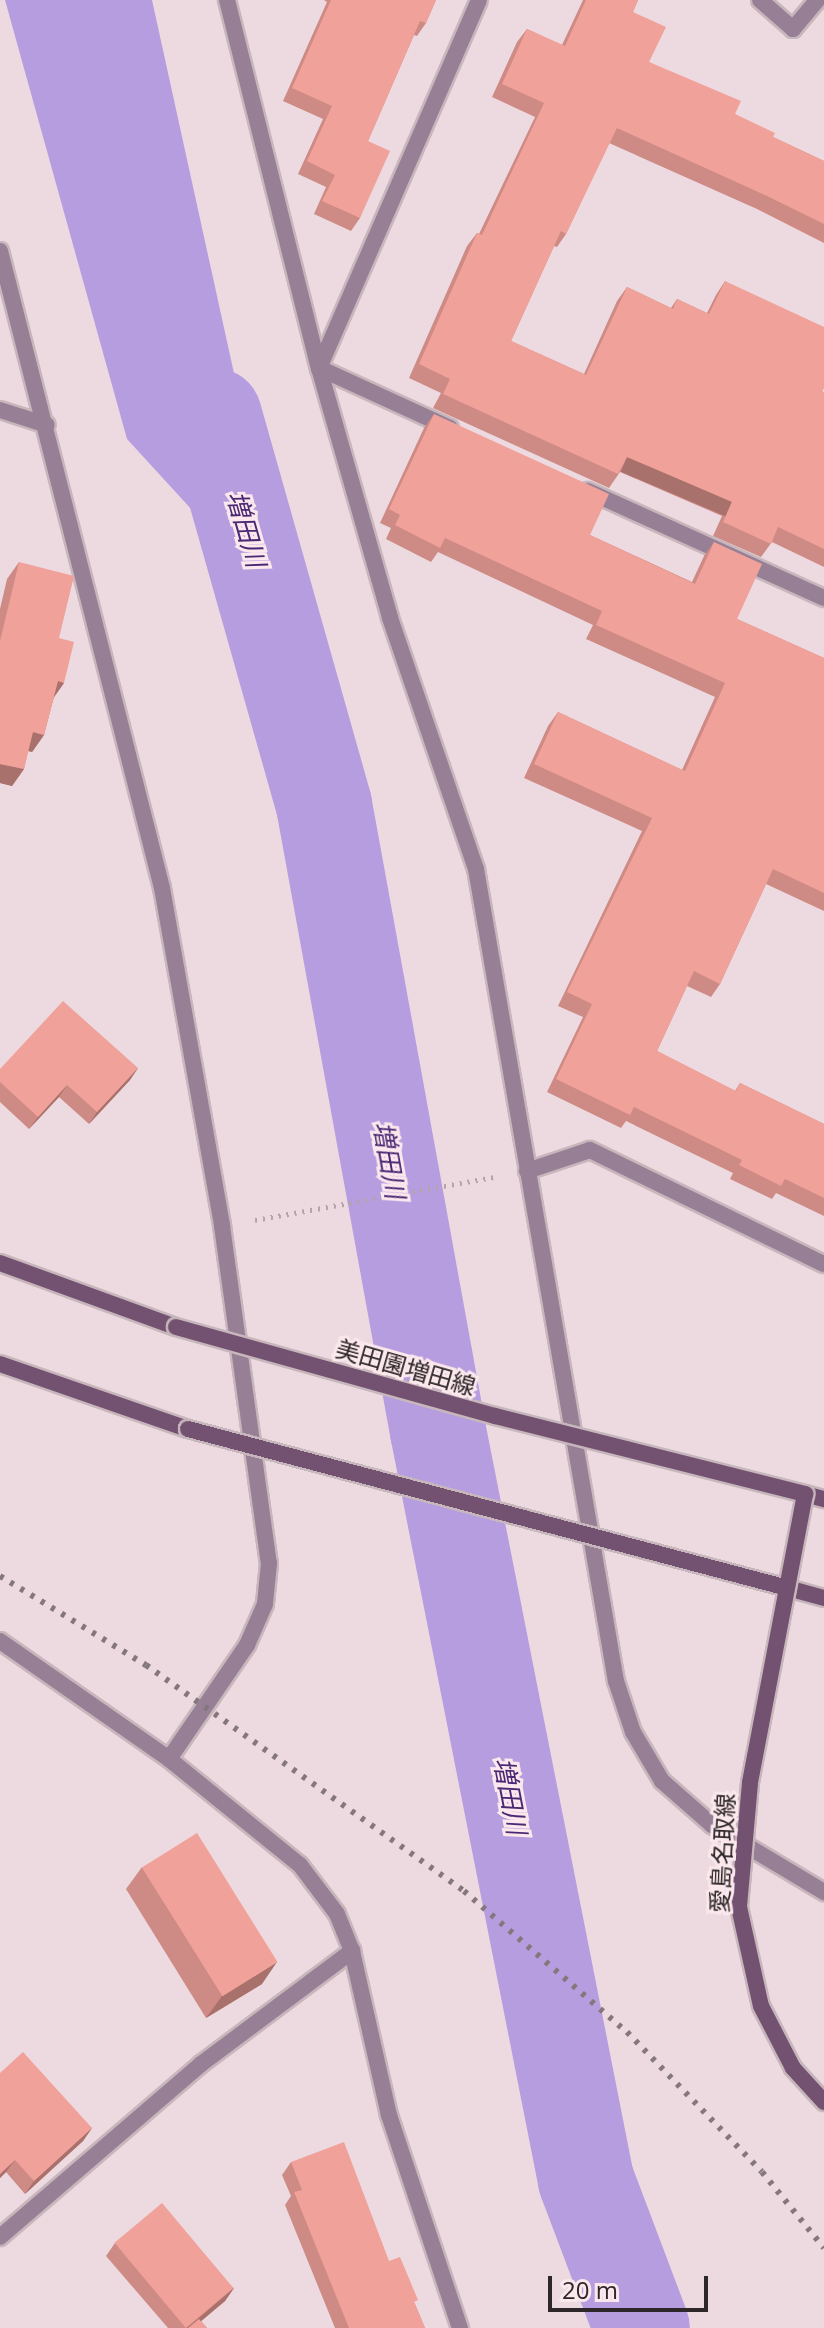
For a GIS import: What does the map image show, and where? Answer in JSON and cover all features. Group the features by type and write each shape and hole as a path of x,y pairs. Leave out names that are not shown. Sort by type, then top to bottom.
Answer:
{"main road":[{"name":"美田園増田線","path":"0,1263 176,1327 495,1416 805,1494"},
{"path":"0,1364 188,1429 824,1598"},
{"path":"805,1494 824,1499"},
{"name":"愛島名取線","path":"805,1494 784,1587 750,1783 739,1907 761,2006 793,2068 824,2102"}],"street":[{"path":"227,0 319,368 390,618 476,869 616,1681 633,1732 662,1781 712,1825 824,1892"},
{"path":"319,368 479,0"},
{"path":"760,0 793,29 817,0"},
{"path":"0,251 47,425 162,888 222,1226 269,1563 265,1604 247,1645 169,1759"},
{"path":"319,368 463,434"},
{"path":"0,410 47,425"},
{"path":"564,480 824,598"},
{"path":"527,1171 590,1150 824,1264"},
{"path":"0,1641 169,1759 300,1865 337,1914 352,1951 389,2115 460,2328"},
{"path":"0,2237 201,2064 352,1951"}],"path":[{"path":"222,1226 527,1171"}],"water":[{"path":"5,0 152,0 273,551 215,535 127,439"}],"building":[{"path":"331,0 436,0 426,23 420,21 368,141 390,151 360,218 322,201 335,175 307,161 332,106 292,88"},
{"path":"586,0 638,0 633,12 666,27 649,62 741,101 735,114 775,133 773,137 824,161 824,224 617,128 566,234 561,231 511,341 586,375 627,287 673,309 677,299 709,314 725,281 824,327 824,549 778,527 771,544 723,522 732,502 627,457 618,474 443,394 450,379 419,364 477,233 482,235 544,103 502,84 527,29 565,46"},
{"path":"434,414 609,494 590,535 695,584 714,542 762,564 737,619 824,658 824,893 773,869 720,984 694,971 657,1051 736,1091 740,1083 824,1124 824,1198 785,1179 781,1186 739,1165 742,1160 634,1107 630,1115 556,1079 592,1004 567,992 652,818 534,764 558,712 685,771 725,683 596,625 602,611 445,538 440,548 395,525 400,515 389,509"},
{"path":"19,562 74,576 59,638 74,642 64,683 58,681 44,735 33,732 24,769 0,764 0,641"},
{"path":"63,1001 138,1068 97,1112 67,1085 38,1117 0,1082 0,1069"},
{"path":"197,1833 278,1962 222,1996 142,1867"},
{"path":"23,2052 92,2128 34,2181 15,2160 0,2174 0,2073"},
{"path":"344,2142 389,2261 400,2257 418,2300 414,2302 425,2328 349,2328 294,2192 302,2190 291,2162"},
{"path":"162,2203 233,2288 186,2328 115,2243"},
{"path":"199,2319 207,2328 188,2328"}],"waterway":[{"name":"増田川","path":"214,416 324,805 438,1431 586,2180 642,2328"}],"railway":[{"path":"0,1576 146,1665 464,1891 627,2032 762,2172 824,2248"}]}
